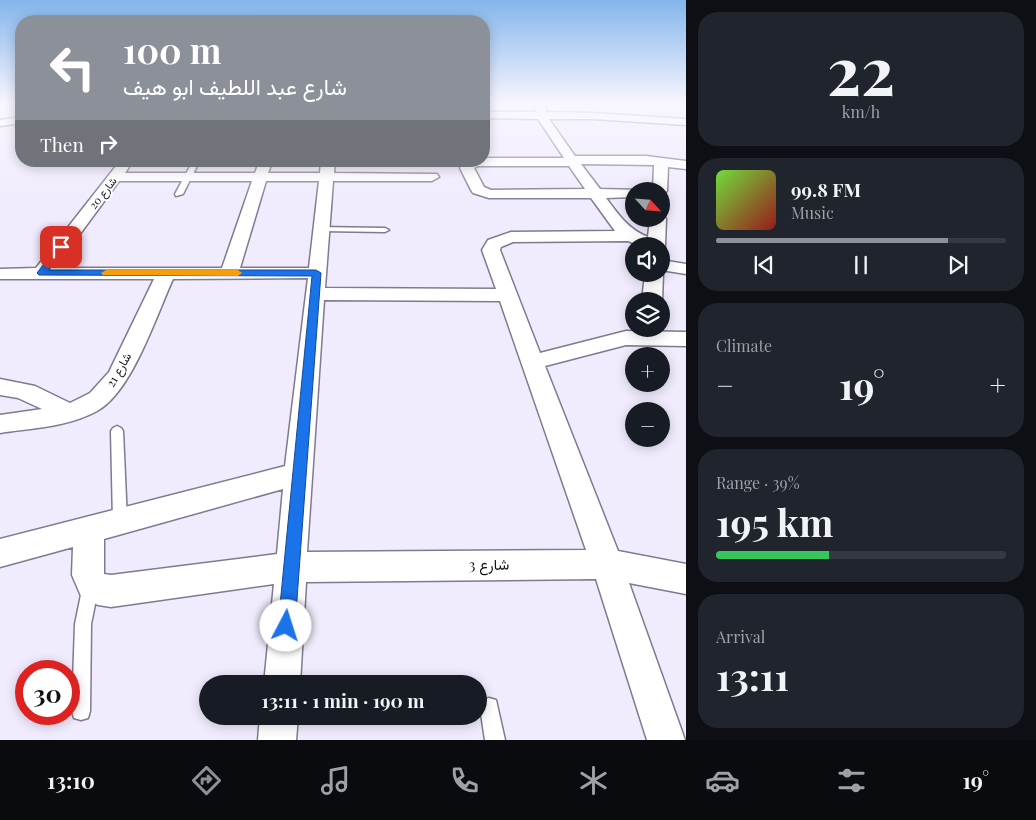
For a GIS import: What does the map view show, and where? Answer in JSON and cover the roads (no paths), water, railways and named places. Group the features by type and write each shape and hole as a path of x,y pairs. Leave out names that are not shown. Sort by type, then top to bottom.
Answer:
{"street":[{"path":"557,137 595,194 622,230 630,236"},
{"path":"660,182 661,161"},
{"path":"490,162 661,161 686,165"},
{"name":"شارع 20","path":"42,273 122,167"},
{"path":"229,273 263,167"},
{"path":"468,167 478,190 489,194 625,193"},
{"path":"115,177 260,177 327,169 432,177"},
{"path":"283,675 298,474 327,169"},
{"path":"630,236 511,237 494,244 491,250 607,564 666,740"},
{"path":"670,266 686,269"},
{"name":"شارع 21","path":"0,424 80,409 92,403 109,389 119,375 166,273"},
{"path":"0,274 229,273 316,284 507,295"},
{"path":"533,362 631,337"},
{"path":"670,337 686,340"},
{"path":"0,387 26,390 66,412"},
{"path":"0,553 298,474"},
{"path":"89,530 87,577 90,585"},
{"name":"شارع 3","path":"90,585 100,590 111,591 291,568 607,564 686,579"},
{"path":"277,740 278,725"}],"lane":[{"path":"179,194 193,167"},
{"path":"321,229 385,230"},
{"path":"117,431 120,521"},
{"path":"81,711 83,624 90,585"},
{"path":"489,707 495,740"}]}
